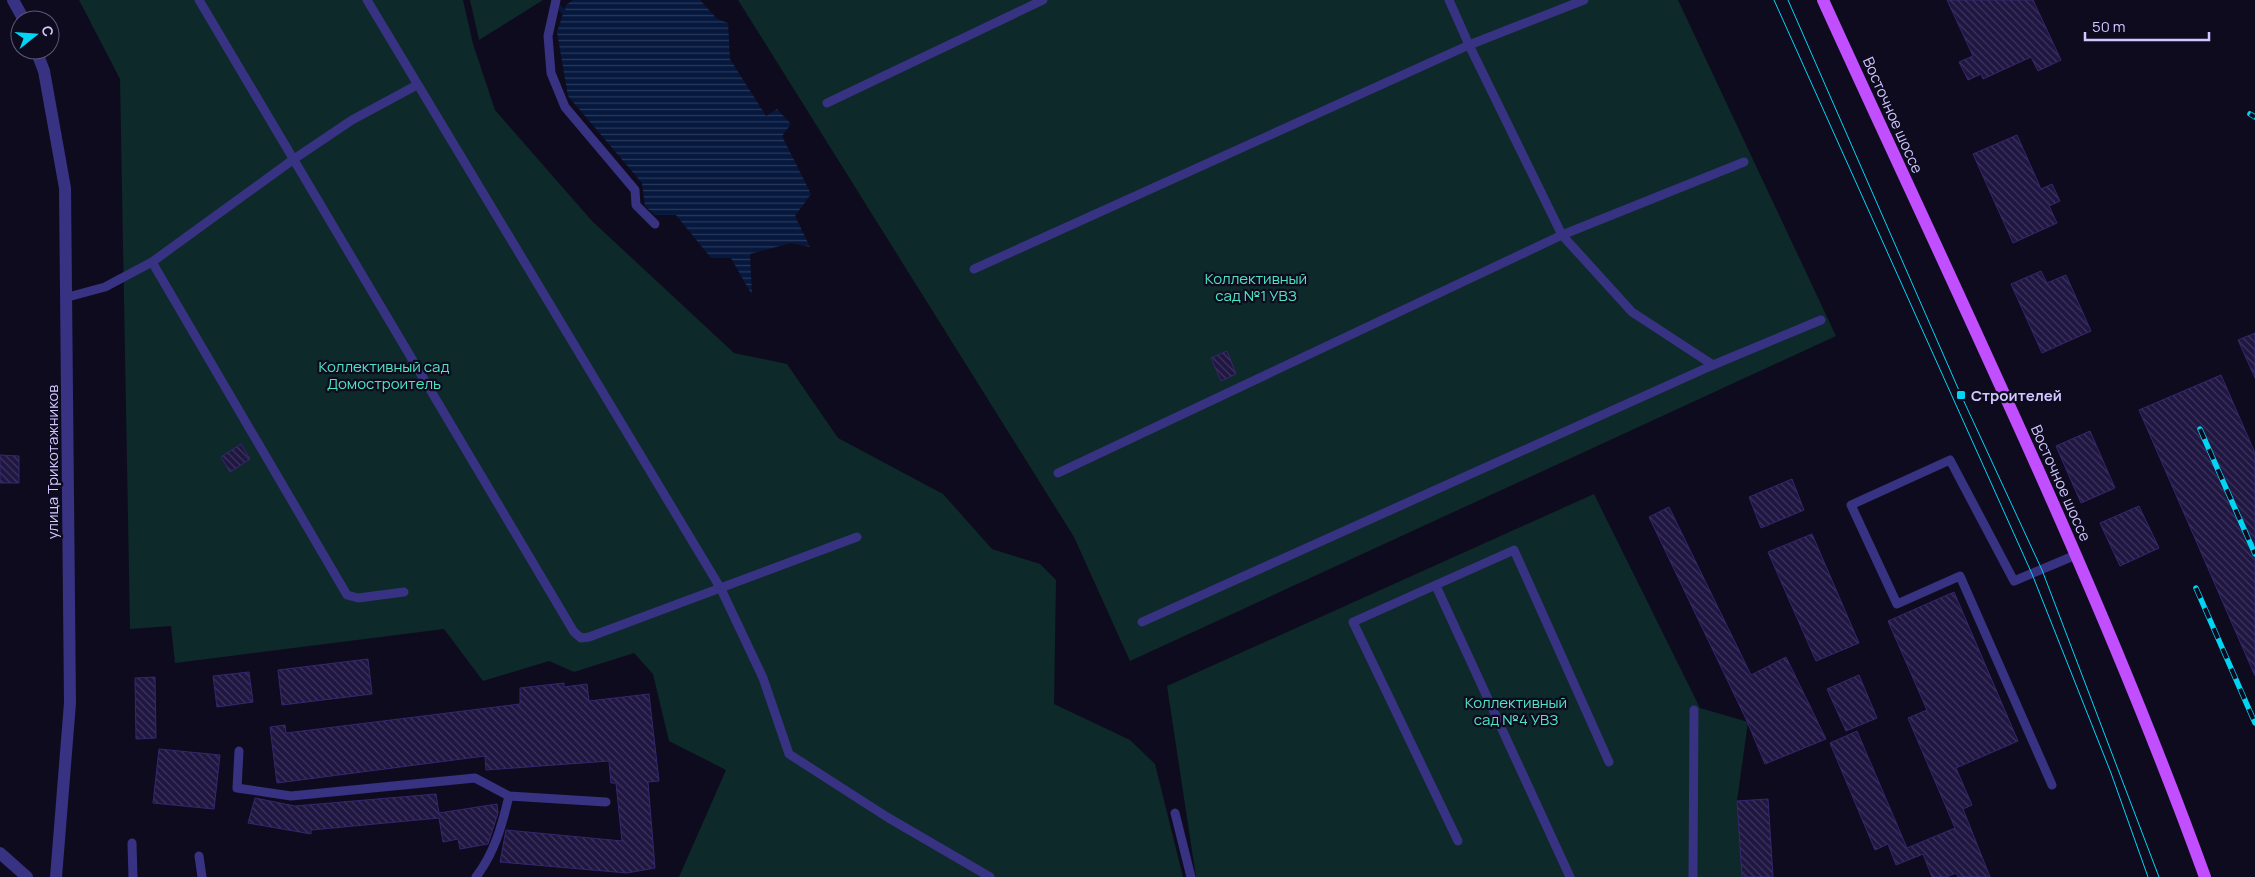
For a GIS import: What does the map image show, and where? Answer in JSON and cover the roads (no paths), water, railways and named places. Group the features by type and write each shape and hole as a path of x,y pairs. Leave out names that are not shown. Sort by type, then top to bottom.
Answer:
{"main road":[{"name":"Восточное шоссе","path":"1823,0 2076,555 2136,698 2205,877"}],"street":[{"name":"улица Трикотажников","path":"40,60 44,72 65,188 68,297 70,703 56,877"},
{"path":"0,853 26,877"}],"lane":[{"path":"199,0 574,632 581,638 589,637 721,590 857,536"},
{"path":"367,0 721,590 763,678 790,754 887,817 990,877"},
{"path":"556,0 548,36 551,73 565,107 635,190 636,205 655,224"},
{"path":"827,103 1044,0"},
{"path":"1450,0 1468,44 1562,235 1632,312 1713,365"},
{"path":"974,269 1468,44 1584,0"},
{"path":"68,297 105,287 152,262 294,159 352,120 417,86"},
{"path":"1058,473 1562,235 1744,162"},
{"path":"152,262 348,595 358,598 404,592"},
{"path":"1142,622 1713,365 1821,320"},
{"path":"2052,785 1960,576 1897,604 1851,505 1950,460 2014,581 2076,555"},
{"path":"1458,841 1354,622 1514,550 1609,762"},
{"path":"1436,586 1570,877"},
{"path":"1694,710 1694,877"},
{"path":"239,751 237,788 292,796 475,778 510,796 606,802"},
{"path":"476,877 486,864 498,838 510,796"},
{"path":"1175,813 1191,877"},
{"path":"132,843 133,877"},
{"path":"199,856 202,877"}],"water":[{"path":"573,0 700,0 717,19 728,23 730,59 766,116 777,109 791,124 782,136 811,194 795,216 810,247 791,243 750,254 752,295 731,258 711,258 676,215 655,215 645,206 642,183 568,96 557,32 566,5"}],"waterway":[{"path":"555,3 564,12"}],"tram line":[{"path":"1774,0 2032,574 2111,773 2148,877"},
{"path":"1788,0 1961,395 2042,570 2159,877"}],"railway":[{"path":"2250,114 2255,117"},
{"path":"2200,429 2255,554"},
{"path":"2196,588 2255,723"}],"place":[{"name":"Строителей","path":"1961,395"}],"park label":[{"name":"Коллективный сад №1 УВЗ","path":"1256,286"},
{"name":"Коллективный сад Домостроитель","path":"384,374"},
{"name":"Коллективный сад №4 УВЗ","path":"1516,710"}]}
